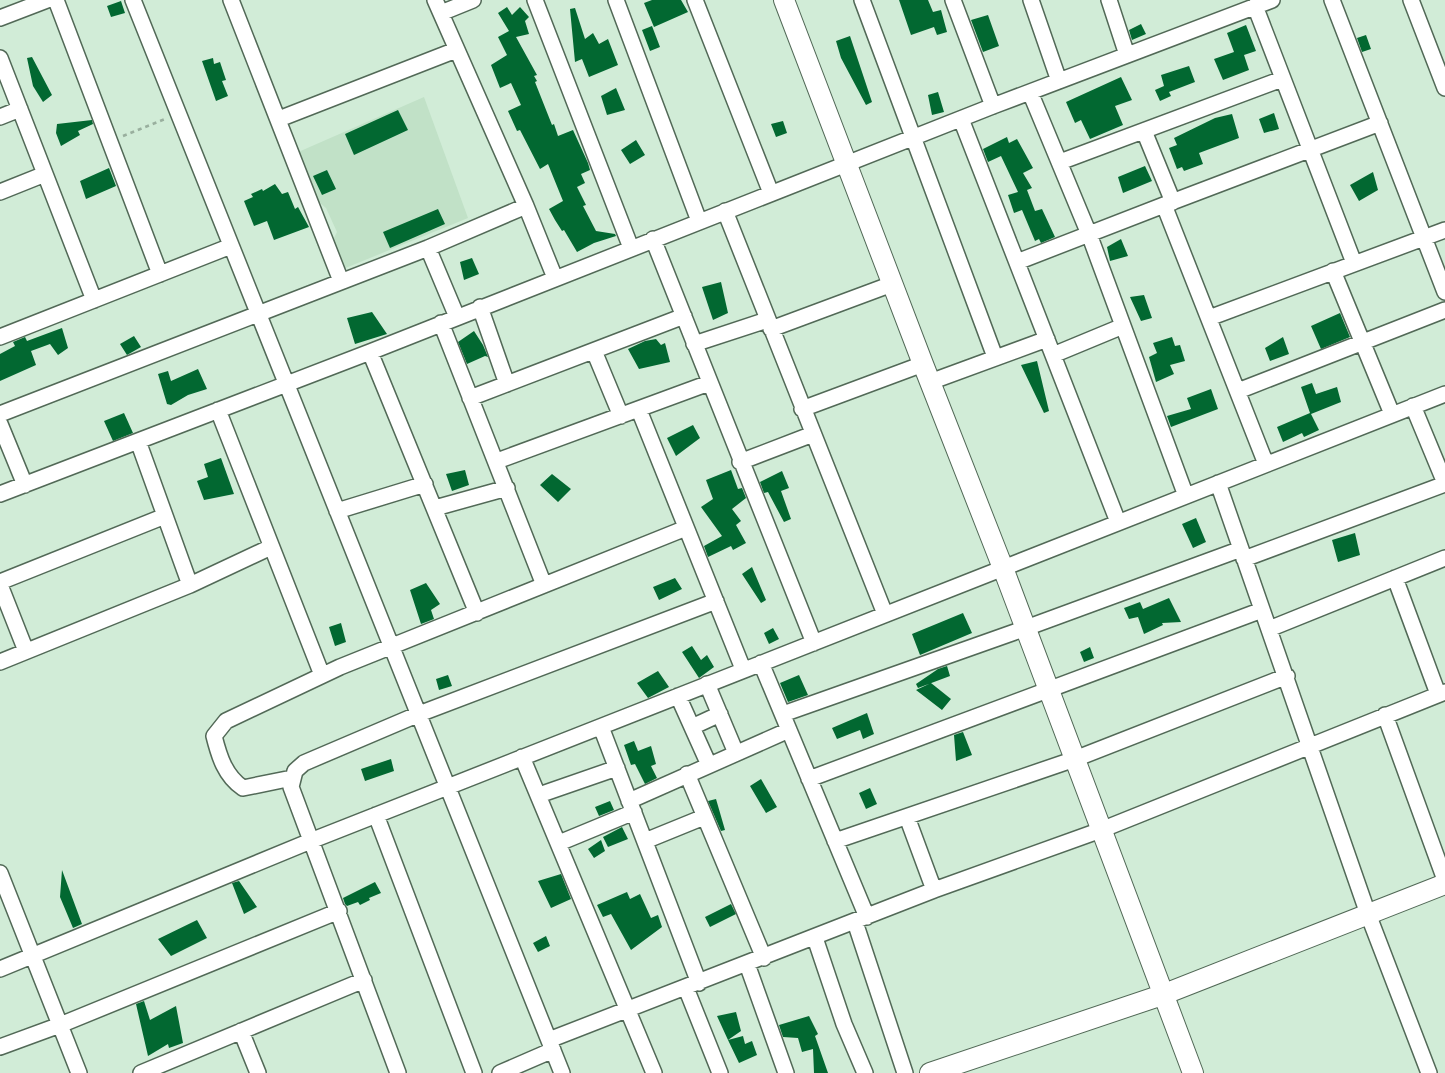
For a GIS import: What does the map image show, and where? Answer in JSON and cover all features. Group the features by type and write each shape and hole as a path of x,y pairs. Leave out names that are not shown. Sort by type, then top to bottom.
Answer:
{"street":[{"path":"0,18 47,0"},
{"path":"56,0 160,274"},
{"path":"133,0 562,1073"},
{"path":"231,0 341,281"},
{"path":"473,0 438,7 526,206 554,278"},
{"path":"535,0 631,248"},
{"path":"616,0 699,221"},
{"path":"695,0 772,193"},
{"path":"784,0 926,373 1026,628 1162,995 1193,1073"},
{"path":"862,0 995,357"},
{"path":"953,0 993,106"},
{"path":"1031,0 1060,81"},
{"path":"1109,0 1127,54"},
{"path":"0,494 286,382 370,352 993,106 1272,0"},
{"path":"1332,0 1445,292"},
{"path":"1411,0 1445,88"},
{"path":"1255,6 1354,263"},
{"path":"279,119 456,50"},
{"path":"0,58 94,300"},
{"path":"1060,162 1282,79"},
{"path":"1030,92 1088,234 1186,496"},
{"path":"0,117 20,109"},
{"path":"961,119 1118,522"},
{"path":"1017,262 1380,123"},
{"path":"1144,131 1209,318 1266,464"},
{"path":"0,192 45,174"},
{"path":"0,414 428,248 526,206"},
{"path":"725,211 885,614"},
{"path":"1209,318 1333,270 1445,230"},
{"path":"653,239 740,462 814,643"},
{"path":"0,337 231,246"},
{"path":"428,248 457,317"},
{"path":"1333,270 1392,414"},
{"path":"694,344 769,325 892,284"},
{"path":"480,307 507,384"},
{"path":"1238,391 1445,310"},
{"path":"470,398 684,316"},
{"path":"441,323 497,461 544,585"},
{"path":"1053,355 1123,326"},
{"path":"802,409 926,373 995,357 1047,339"},
{"path":"594,351 620,416"},
{"path":"370,352 477,613"},
{"path":"497,461 709,383"},
{"path":"0,969 313,840 1445,394"},
{"path":"783,714 1445,484 1414,406"},
{"path":"218,410 322,675"},
{"path":"639,410 743,669"},
{"path":"0,424 25,484"},
{"path":"740,462 813,434"},
{"path":"138,441 190,585"},
{"path":"1218,483 1287,676 1368,914 1430,1073"},
{"path":"337,511 425,484"},
{"path":"434,508 507,488"},
{"path":"26,651 0,584 165,516"},
{"path":"292,778 243,788 231,780 218,754 214,736 226,721 322,675 686,528"},
{"path":"0,662 190,585 271,547"},
{"path":"1269,629 1445,558"},
{"path":"500,1073 551,1045 629,1010 934,890 1101,830 1442,693 1395,578"},
{"path":"398,1073 313,840 291,787 295,771 304,763 419,714 716,601"},
{"path":"809,779 1262,610"},
{"path":"761,663 835,841 861,920 905,1073"},
{"path":"835,841 1075,759 1287,676"},
{"path":"707,684 736,753"},
{"path":"678,696 709,765"},
{"path":"692,726 720,714"},
{"path":"1385,715 1445,880"},
{"path":"601,727 645,841 720,1073"},
{"path":"559,843 632,807 687,774 789,730"},
{"path":"522,757 540,795 654,1073"},
{"path":"540,795 617,768"},
{"path":"687,774 764,958"},
{"path":"376,815 474,1073"},
{"path":"907,816 934,890"},
{"path":"645,841 704,818"},
{"path":"2,883 79,1073"},
{"path":"930,1073 1162,995 1445,884"},
{"path":"0,1047 60,1025 339,911"},
{"path":"815,938 844,1024 865,1073"},
{"path":"747,964 786,1073"},
{"path":"141,1073 174,1067 241,1031 364,980"},
{"path":"241,1031 258,1073"}],"path":[{"path":"110,141 178,114"}],"shaded area":[{"path":"424,97 468,218 343,269 332,242 337,232 326,208 319,202 296,153"}],"building":[{"path":"652,0 681,0 688,12 654,27 644,3"},
{"path":"899,0 928,0 933,12 941,10 947,32 937,35 934,27 911,35"},
{"path":"121,1 125,13 111,17 107,6"},
{"path":"507,7 512,15 520,7 529,17 525,21 529,34 516,37 537,75 534,76 537,81 535,82 558,136 573,130 588,163 590,170 581,174 585,183 577,187 586,205 583,206 596,231 615,234 616,236 594,243 577,252 549,209 563,201 548,164 540,169 520,130 517,131 508,111 521,105 511,83 500,88 491,65 507,55 498,37 509,31 498,13"},
{"path":"575,8 585,39 593,33 599,44 608,39 618,65 589,77 582,59 575,62 570,9"},
{"path":"988,15 999,46 983,52 971,20"},
{"path":"1141,24 1146,34 1132,40 1129,30"},
{"path":"1246,25 1256,51 1244,55 1249,70 1223,80 1214,59 1234,52 1227,33"},
{"path":"652,26 660,47 650,51 642,30"},
{"path":"1366,35 1371,49 1362,52 1357,38"},
{"path":"850,36 872,102 866,105 841,58 836,41"},
{"path":"32,57 52,95 43,102 33,86 27,58"},
{"path":"213,58 214,64 220,62 226,80 222,81 228,96 216,101 202,61"},
{"path":"1189,66 1195,82 1169,92 1171,96 1160,101 1155,90 1164,86 1161,75"},
{"path":"1121,77 1132,100 1115,106 1123,125 1090,139 1081,120 1075,123 1066,102"},
{"path":"616,88 625,110 607,115 601,96"},
{"path":"938,92 944,112 932,115 928,95"},
{"path":"398,110 408,130 354,155 345,134"},
{"path":"1274,113 1279,129 1264,133 1259,119"},
{"path":"1232,114 1239,138 1199,153 1203,164 1184,171 1182,167 1177,169 1169,148 1177,145 1174,138 1215,118"},
{"path":"92,120 93,124 78,131 80,135 61,146 56,133 57,124"},
{"path":"783,121 787,133 776,137 771,124"},
{"path":"1007,137 1009,143 1017,139 1033,168 1023,173 1032,188 1027,190 1035,211 1042,209 1055,237 1041,243 1039,239 1035,241 1022,210 1014,213 1008,195 1018,192 1001,156 988,162 983,149"},
{"path":"636,140 645,155 630,164 621,150"},
{"path":"1145,166 1152,181 1123,193 1118,177"},
{"path":"109,168 116,186 86,199 80,181"},
{"path":"327,170 336,189 322,195 313,176"},
{"path":"1373,172 1378,190 1359,201 1350,185"},
{"path":"275,184 282,194 288,192 295,209 298,207 309,227 274,240 267,221 254,226 244,201 253,197 251,194 262,189 263,191"},
{"path":"438,209 445,224 390,248 383,232"},
{"path":"1121,239 1128,256 1110,261 1107,247"},
{"path":"472,258 479,274 464,280 460,262"},
{"path":"721,282 728,313 713,320 702,287"},
{"path":"1144,295 1152,318 1141,321 1130,297"},
{"path":"372,312 387,334 355,344 347,318"},
{"path":"1340,313 1350,337 1321,349 1311,326"},
{"path":"62,328 68,348 58,355 50,344 31,351 36,365 0,381 0,354 15,346 13,342 25,337 27,341"},
{"path":"474,331 488,357 485,356 467,364 458,342"},
{"path":"134,336 141,347 127,355 120,344"},
{"path":"1172,337 1175,346 1180,345 1185,361 1170,365 1174,374 1156,382 1149,357 1157,353 1153,343"},
{"path":"1283,337 1289,354 1270,361 1265,348"},
{"path":"656,339 661,345 665,343 670,362 639,369 628,349 645,341"},
{"path":"1037,361 1049,411 1044,413 1021,365"},
{"path":"198,369 207,389 188,395 171,405 167,404 158,374 168,371 171,381"},
{"path":"1312,383 1316,394 1337,387 1341,402 1311,414 1319,430 1304,437 1302,433 1283,442 1277,427 1310,413 1301,387"},
{"path":"1211,389 1218,409 1171,427 1167,416 1191,409 1187,398"},
{"path":"124,413 133,433 113,441 104,421"},
{"path":"693,425 700,438 676,456 667,438"},
{"path":"221,458 234,494 204,500 197,481 208,477 204,464"},
{"path":"465,470 469,485 452,491 446,474"},
{"path":"731,470 738,489 742,488 746,498 732,509 741,521 736,525 746,543 733,550 731,546 708,557 704,546 722,536 701,507 713,499 706,480"},
{"path":"782,471 789,488 781,491 791,519 784,522 768,492 764,493 760,482"},
{"path":"552,474 571,489 558,502 540,485"},
{"path":"1196,518 1206,542 1193,548 1182,524"},
{"path":"1355,533 1360,555 1338,562 1332,540"},
{"path":"752,567 766,600 761,603 742,574"},
{"path":"675,578 682,589 659,600 653,587"},
{"path":"426,583 440,604 431,610 434,619 421,624 410,590"},
{"path":"1169,598 1181,622 1162,623 1163,625 1144,634 1138,617 1129,619 1124,608 1140,602 1143,609"},
{"path":"963,613 972,633 920,655 912,634"},
{"path":"341,623 346,642 335,646 329,627"},
{"path":"773,628 779,639 769,644 764,633"},
{"path":"692,646 701,660 707,655 714,667 699,678 682,652"},
{"path":"1090,647 1094,658 1084,662 1080,652"},
{"path":"947,666 950,676 918,688 916,684 938,669"},
{"path":"658,671 669,687 648,698 637,683"},
{"path":"448,675 452,686 439,690 436,679"},
{"path":"799,675 808,695 788,702 780,683"},
{"path":"931,683 951,699 942,710 916,690"},
{"path":"867,713 874,734 863,739 860,730 837,739 832,728"},
{"path":"963,732 972,755 956,761 954,735"},
{"path":"634,741 638,751 651,746 656,764 651,766 657,778 645,784 635,764 631,765 624,745"},
{"path":"391,759 394,771 365,781 361,769"},
{"path":"761,779 777,807 766,813 750,786"},
{"path":"870,788 877,804 866,809 859,793"},
{"path":"716,799 725,830 721,831 708,801"},
{"path":"610,801 614,810 599,816 595,807"},
{"path":"622,827 628,839 608,847 603,837"},
{"path":"601,840 605,851 594,858 588,849"},
{"path":"62,870 82,924 73,928 60,897"},
{"path":"561,874 571,899 551,908 538,881"},
{"path":"239,881 257,907 244,914 232,883"},
{"path":"375,882 381,893 369,898 370,900 360,905 358,902 347,906 345,904 343,898"},
{"path":"627,892 630,899 640,894 651,918 658,915 662,927 631,950 611,914 603,917 597,905"},
{"path":"731,904 736,914 710,927 705,917"},
{"path":"197,920 207,938 171,956 158,939"},
{"path":"546,936 550,946 538,952 533,943"},
{"path":"144,1001 150,1020 176,1006 183,1043 169,1048 168,1044 148,1056 136,1004"},
{"path":"736,1012 741,1031 728,1040 717,1016"},
{"path":"809,1016 818,1034 815,1036 828,1073 814,1073 813,1049 802,1052 798,1038 783,1037 779,1025"},
{"path":"743,1036 745,1044 752,1041 757,1055 739,1063 728,1040"}]}
